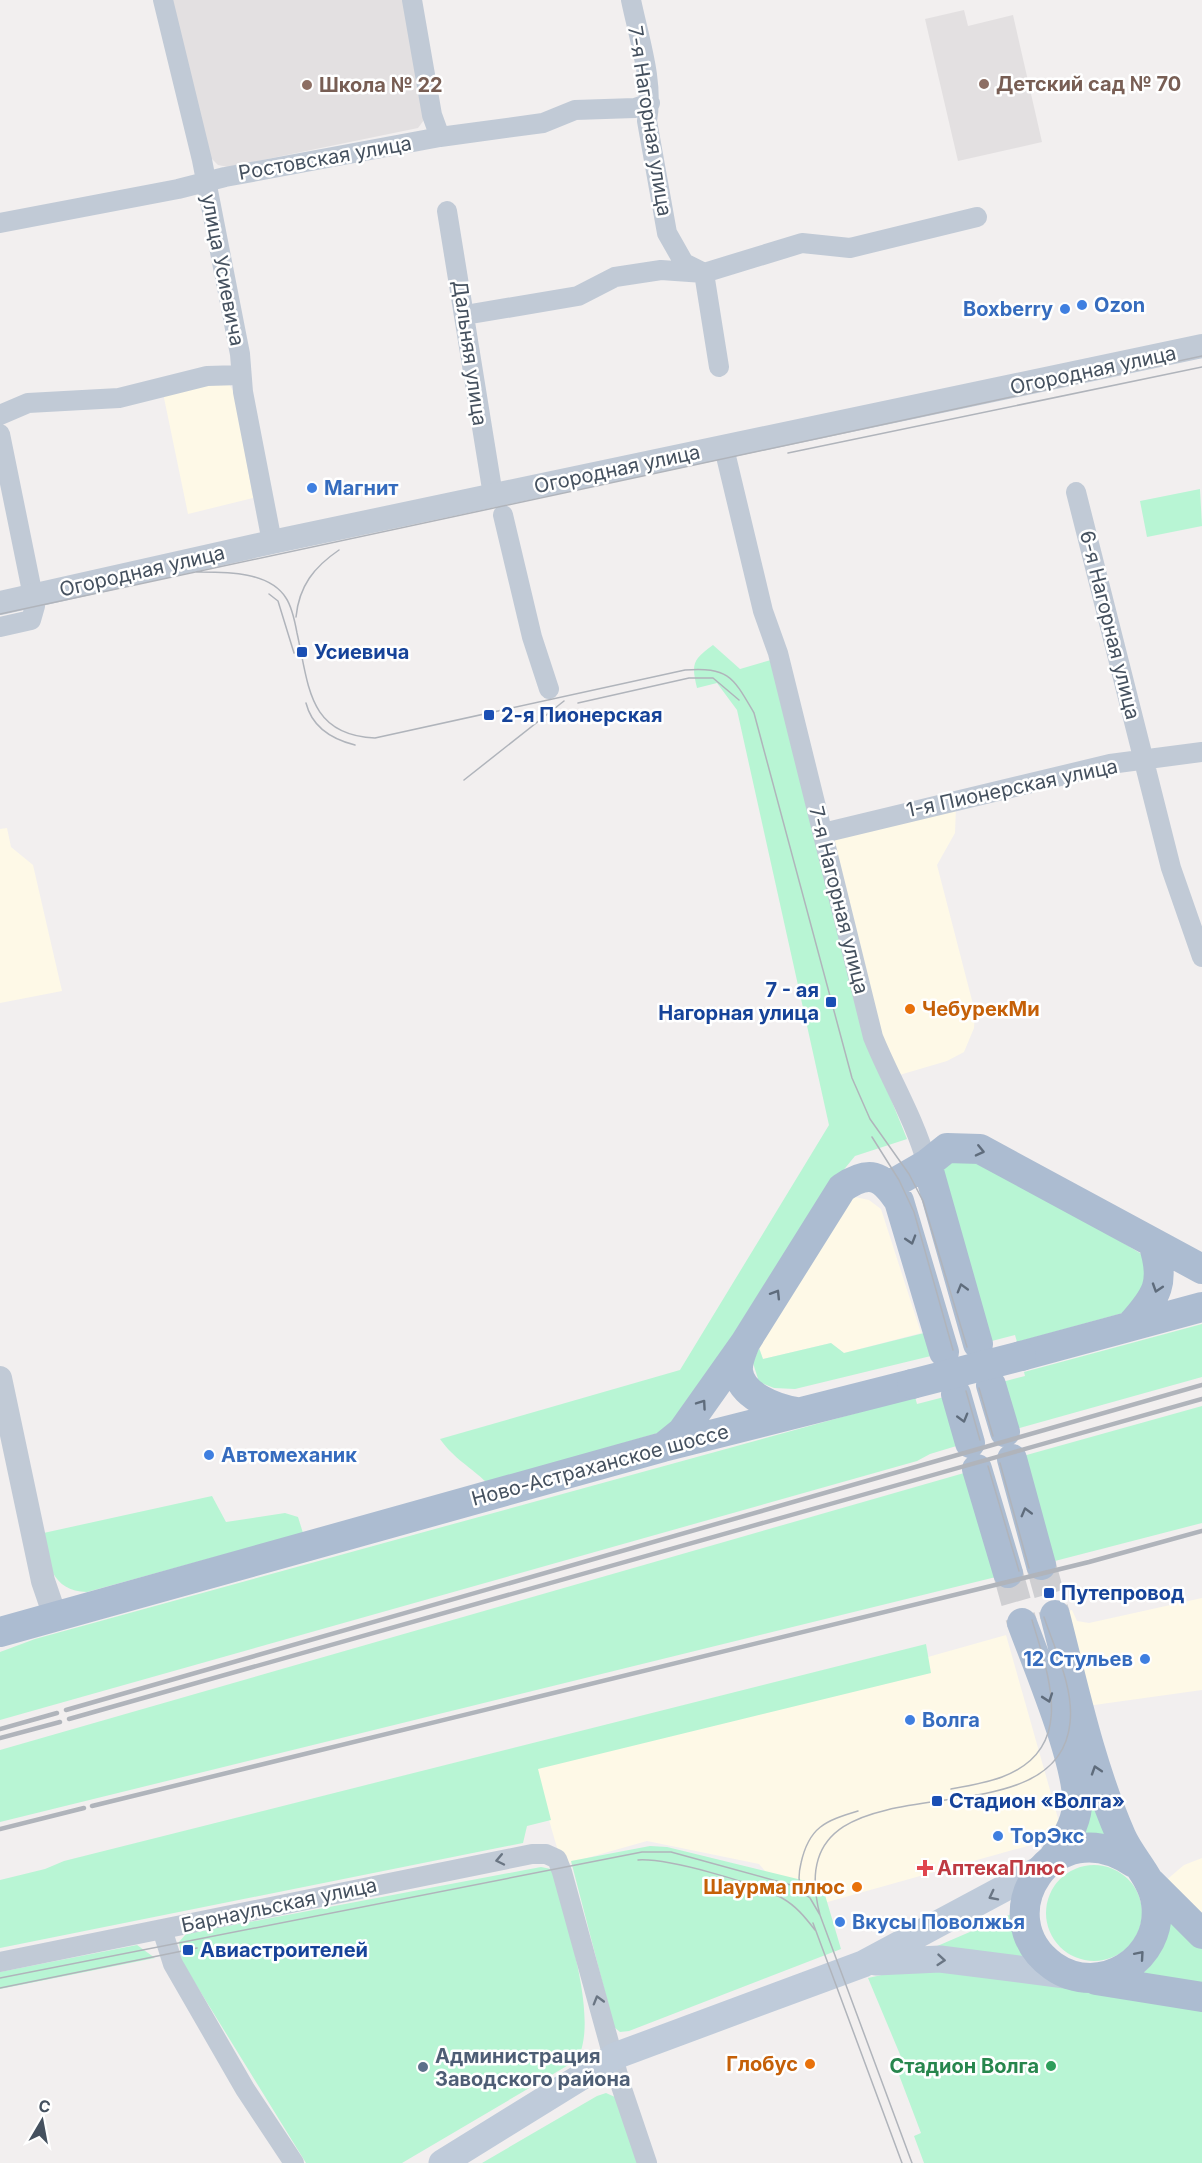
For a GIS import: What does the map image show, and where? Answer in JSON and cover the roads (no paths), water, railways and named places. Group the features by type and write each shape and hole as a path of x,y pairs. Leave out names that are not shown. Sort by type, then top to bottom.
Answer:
{"main road":[{"path":"889,1186 927,1164 947,1148 980,1149 1202,1269"},
{"name":"7-я Нагорная улица","path":"927,1164 978,1344"},
{"path":"663,1447 682,1432 745,1343 842,1188 858,1177 874,1177 889,1186 899,1201 944,1352"},
{"path":"1131,1325 1149,1306 1157,1290 1160,1271 1153,1244"},
{"name":"Ново-Астраханское шоссе","path":"0,1632 663,1447 1021,1356 1202,1307"},
{"path":"745,1343 738,1368 743,1384 771,1404 797,1412"},
{"path":"991,1385 1041,1565"},
{"path":"956,1394 1008,1574"},
{"path":"1022,1623 1075,1778 1077,1806 1069,1836 1030,1887 1027,1899 1028,1930 1042,1957 1062,1972 1081,1977 1109,1976 1129,1966 1150,1942 1157,1910 1141,1871 1121,1836 1095,1769 1055,1615"},
{"path":"442,2163 615,2056 863,1964 1079,1848 1094,1846 1108,1849 1141,1871 1202,1934"},
{"path":"863,1964 891,1959 940,1959 1081,1977 1202,1997"}],"street":[{"name":"улица Усиевича","path":"163,0 206,182 240,354 240,375 272,542"},
{"path":"412,0 432,115 440,137"},
{"name":"7-я Нагорная улица","path":"631,0 650,104 647,121 667,233 684,263 704,273"},
{"name":"Ростовская улица","path":"0,223 440,137 543,123 575,110 635,108 650,104"},
{"name":"Дальняя улица","path":"447,211 481,429 532,637 549,689"},
{"path":"465,315 578,296 615,277 661,270 704,273 802,243 850,248 977,217"},
{"path":"704,273 719,367"},
{"name":"Огородная улица","path":"0,603 272,542 498,505 724,448 1202,346"},
{"path":"0,415 28,403 120,398 207,376 240,375"},
{"path":"0,434 33,596"},
{"name":"7-я Нагорная улица","path":"724,448 763,611 778,654 873,1037 890,1079 920,1138 927,1164"},
{"name":"6-я Нагорная улица","path":"1076,492 1171,868 1202,957"},
{"name":"Огородная улица","path":"0,627 31,620 35,606 33,596"},
{"name":"1-я Пионерская улица","path":"823,833 928,806 1144,759 1202,752"},
{"path":"0,1378 43,1581 55,1616"},
{"name":"Барнаульская улица","path":"0,1962 532,1854 546,1854 557,1859 615,2056"},
{"path":"162,1929 173,1964 245,2089 294,2163"},
{"path":"615,2056 621,2086 647,2163"}],"tunnel":[{"path":"1041,1565 1055,1615"},
{"path":"1008,1573 1022,1623"}],"tram line":[{"path":"0,614 1202,356"},
{"path":"788,453 1202,367"},
{"path":"296,617 300,596 309,578 322,563 339,550"},
{"path":"197,572 246,575 258,578 278,589 292,610 309,689 315,704 336,728 353,735 375,738 685,670 711,670 721,673 735,683 754,713 852,1078 870,1119 909,1174 923,1201 967,1347"},
{"path":"269,594 278,601 294,653"},
{"path":"578,703 689,678 713,678 739,700"},
{"path":"464,780 564,701"},
{"path":"306,703 313,719 324,731 355,745"},
{"path":"872,1137 899,1180 914,1212 953,1350"},
{"path":"979,1388 993,1436"},
{"path":"966,1391 980,1440"},
{"path":"1000,1463 1029,1568"},
{"path":"988,1466 1019,1571"},
{"path":"912,2163 820,1915 817,1862 838,1830 876,1813 973,1796 1019,1784 1054,1762 1070,1723 1070,1710 1063,1669 1044,1617"},
{"path":"951,1789 1002,1777 1026,1765 1041,1749 1049,1730 1052,1709 1050,1687 1032,1620"},
{"path":"802,1895 799,1872 804,1851 814,1833 828,1822 858,1811"},
{"path":"0,1978 642,1852 671,1852 791,1885 810,1898 820,1915"},
{"path":"638,1860 652,1860 690,1867 752,1885 792,1905 815,1930"},
{"path":"813,1923 902,2163"},
{"path":"0,1988 197,1948"}],"railway":[{"path":"66,1710 1202,1385"},
{"path":"69,1719 1202,1399"},
{"path":"92,1806 1089,1562 1202,1531"},
{"path":"0,1729 57,1713"},
{"path":"0,1738 60,1722"},
{"path":"0,1829 84,1808"}],"place":[{"name":"Детский сад № 70","path":"984,84"},
{"name":"Школа № 22","path":"307,85"},
{"name":"Ozon","path":"1082,305"},
{"name":"Boxberry","path":"1065,309"},
{"name":"Магнит","path":"312,488"},
{"name":"Усиевича","path":"302,652"},
{"name":"2-я Пионерская","path":"489,715"},
{"name":"7 - ая Нагорная улица","path":"831,1002"},
{"name":"ЧебурекМи","path":"910,1009"},
{"name":"Автомеханик","path":"209,1455"},
{"name":"Путепровод","path":"1049,1593"},
{"name":"12 Стульев","path":"1145,1659"},
{"name":"Волга","path":"910,1720"},
{"name":"Стадион «Волга»","path":"937,1801"},
{"name":"ТорЭкс","path":"998,1836"},
{"name":"АптекаПлюс","path":"925,1868"},
{"name":"Шаурма плюс","path":"857,1887"},
{"name":"Вкусы Поволжья","path":"840,1922"},
{"name":"Авиастроителей","path":"188,1950"},
{"name":"Глобус","path":"810,2064"},
{"name":"Стадион Волга","path":"1051,2066"},
{"name":"Администрация Заводского района","path":"423,2067"}]}
